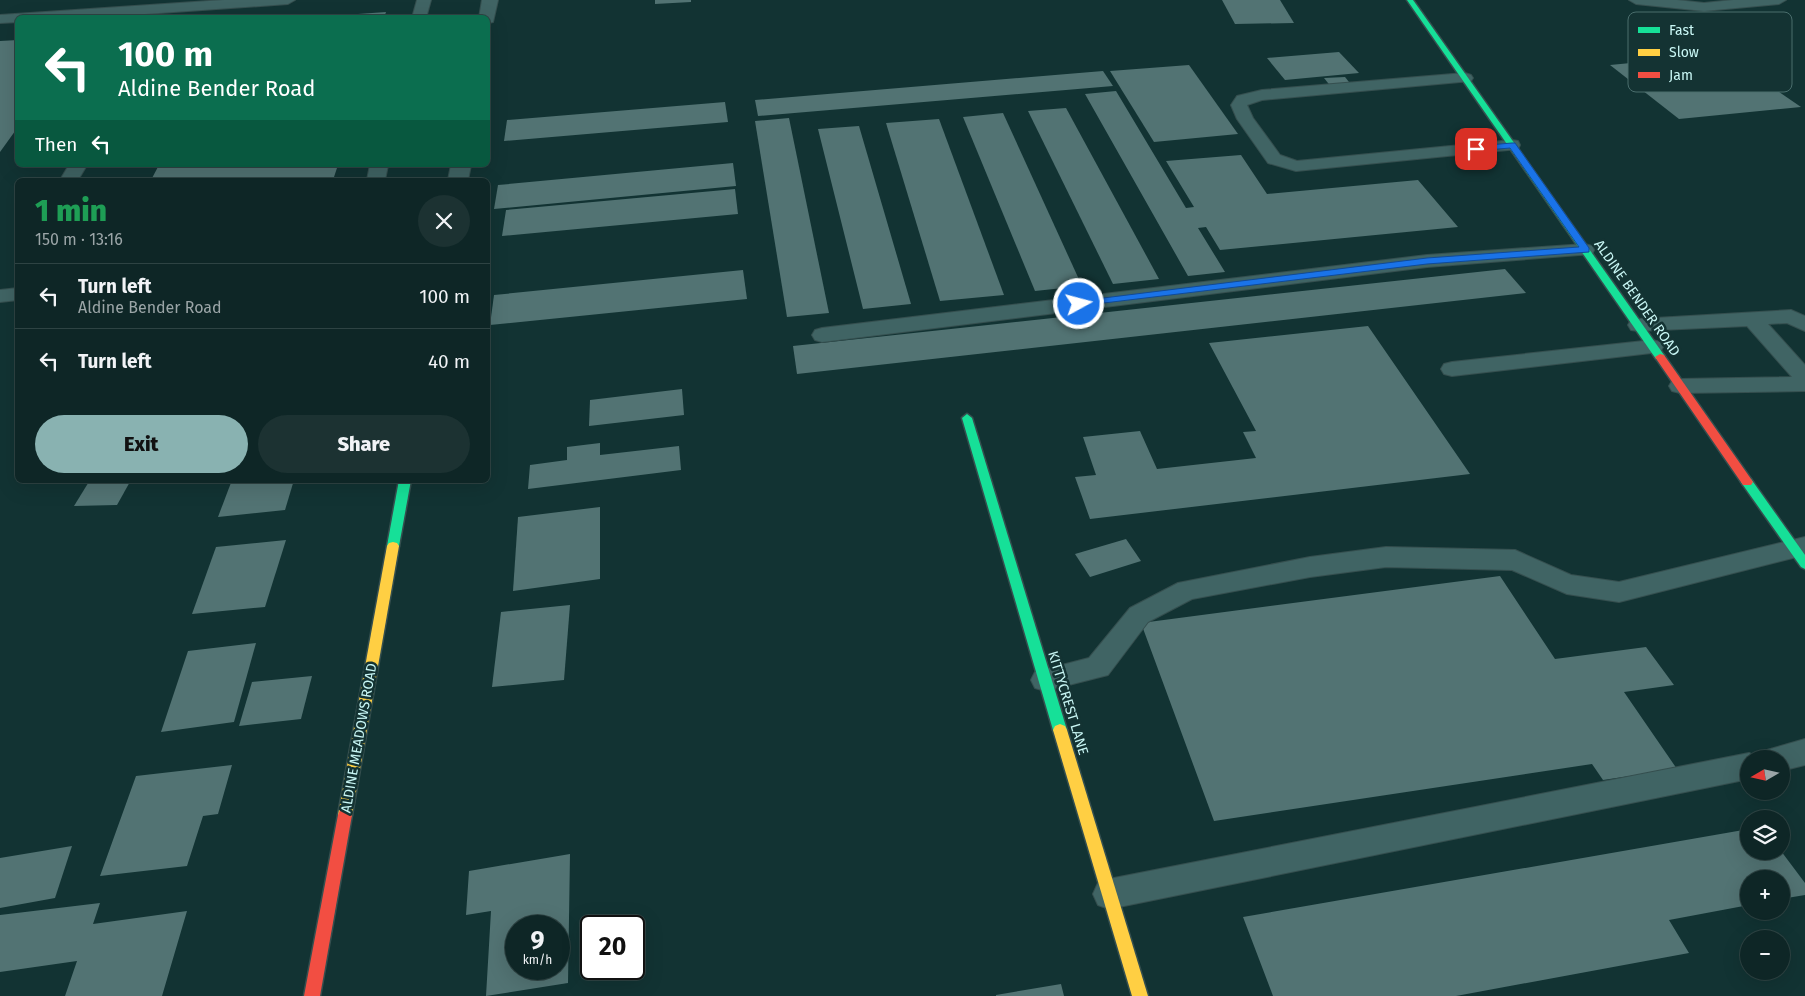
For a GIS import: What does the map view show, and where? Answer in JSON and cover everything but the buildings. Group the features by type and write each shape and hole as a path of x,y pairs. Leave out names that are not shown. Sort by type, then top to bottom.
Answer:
{"main road":[{"name":"ALDINE BENDER ROAD","path":"1410,0 1680,386 1802,553"},
{"name":"KITTYCREST LANE","path":"967,418 1140,996"},
{"name":"ALDINE MEADOWS ROAD","path":"312,996 404,483"}],"street":[{"path":"488,15 490,0"}],"lane":[{"path":"53,15 288,0"},
{"path":"421,15 424,0"},
{"path":"1636,0 1704,6 1779,0"},
{"path":"0,18 15,17"},
{"path":"1465,78 1262,95 1243,99 1239,105 1244,119 1274,159 1296,166 1512,145"},
{"path":"69,178 77,167"},
{"path":"822,335 1427,261 1585,250"},
{"path":"0,296 15,294"},
{"path":"1638,325 1791,316 1805,325"},
{"path":"1752,319 1805,378"},
{"path":"1452,369 1653,347"},
{"path":"1680,386 1805,384"},
{"path":"1045,680 1098,667 1139,615 1187,590 1310,566 1386,557 1515,560 1567,584 1618,592 1802,553"},
{"path":"1790,756 1805,752"},
{"path":"1109,894 1740,768"}],"traffic: fast":[{"path":"1410,0 1660,357"},
{"path":"967,418 1060,730"},
{"path":"1747,482 1805,564"},
{"path":"393,546 404,483"}],"traffic: slow":[{"path":"345,815 393,546"},
{"path":"1060,730 1140,996"}],"traffic: jam":[{"path":"1660,357 1747,482"},
{"path":"312,996 345,815"}],"route":[{"path":"1079,304 1427,261 1585,250 1512,145 1476,149"}]}
